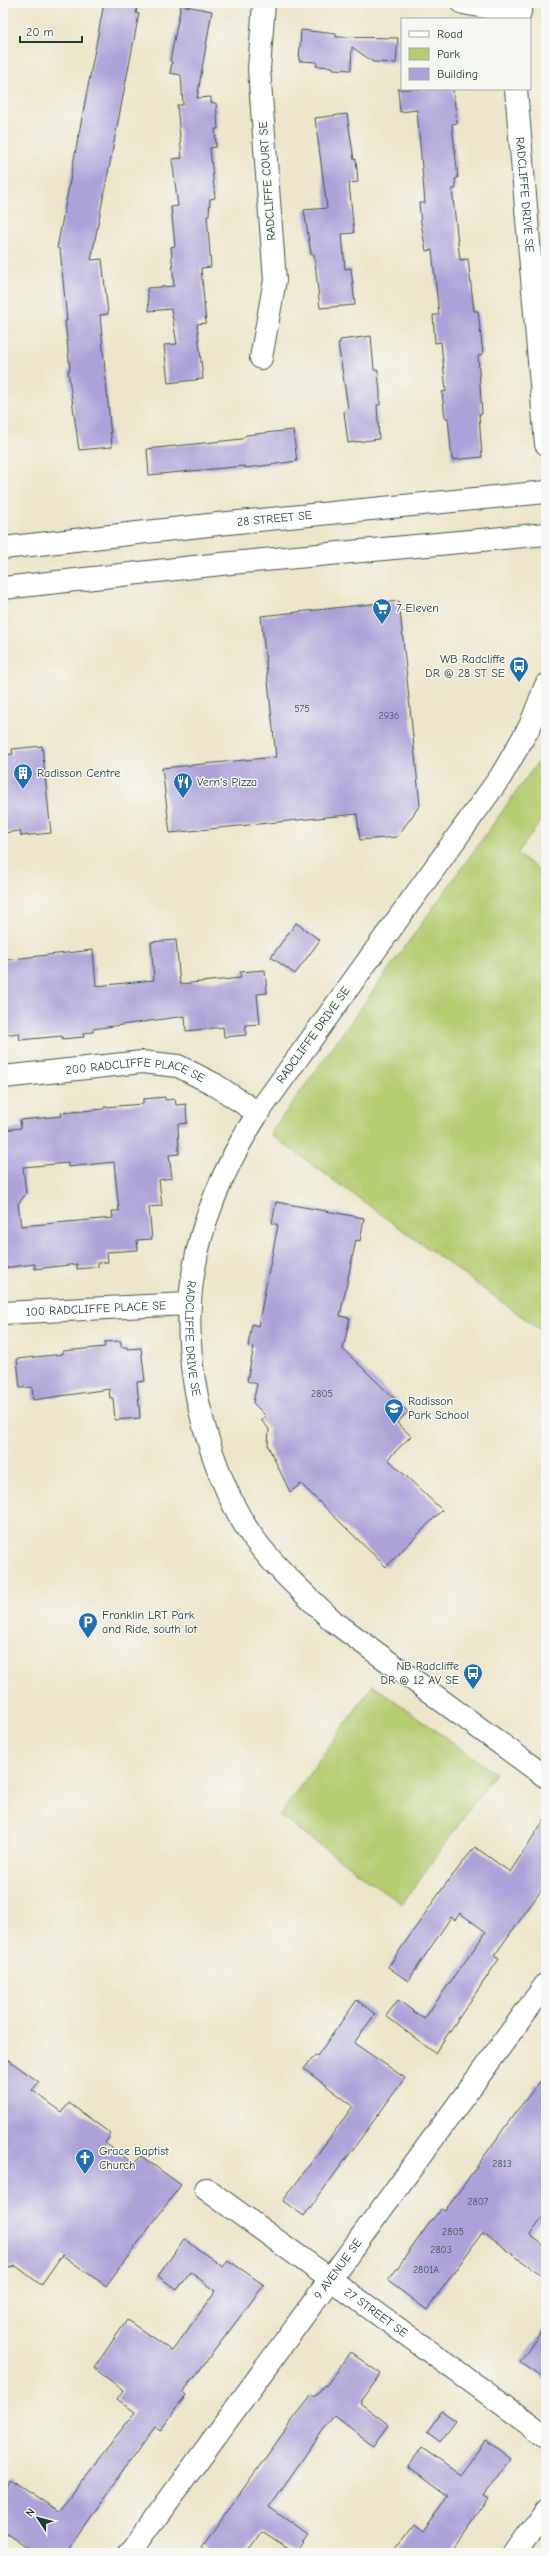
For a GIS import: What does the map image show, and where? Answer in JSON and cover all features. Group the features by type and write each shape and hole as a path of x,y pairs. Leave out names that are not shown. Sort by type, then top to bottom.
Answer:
{"street":[{"name":"RADCLIFFE COURT SE","path":"261,358 274,280 259,69 264,3"},
{"path":"463,3 519,12"},
{"name":"RADCLIFFE DRIVE SE","path":"516,90 546,444"},
{"name":"28 STREET SE","path":"3,548 218,524 546,492"},
{"path":"3,588 221,564 546,534"},
{"name":"RADCLIFFE DRIVE SE","path":"546,684 530,726 501,776 258,1112 222,1176 209,1210 198,1246 188,1304 192,1366 205,1430 224,1483 252,1536 303,1592 333,1621 546,1777"},
{"name":"200 RADCLIFFE PLACE SE","path":"3,1077 142,1062 178,1066 214,1084 258,1112"},
{"name":"100 RADCLIFFE PLACE SE","path":"3,1313 188,1304"},
{"name":"9 AVENUE SE","path":"130,2553 546,1984"},
{"name":"27 STREET SE","path":"206,2190 546,2436"},
{"path":"515,2553 546,2510"}],"green space":[{"path":"546,745 546,814 517,854 546,875 546,1334 270,1134 540,759"},
{"path":"373,1685 495,1773 402,1904 279,1816"}],"building":[{"path":"104,3 138,3 136,13 139,14 91,260 102,259 108,314 100,315 112,447 79,450 68,370 70,370 65,321 67,321 60,249 57,248"},
{"path":"181,5 212,11 197,98 211,97 211,103 216,103 218,129 215,129 216,147 210,148 215,198 210,199 209,215 207,215 211,267 201,268 206,323 197,324 203,379 168,383 164,345 177,344 171,309 149,311 147,288 174,286 171,247 175,246 171,207 178,206 172,159 182,158 177,105 183,105 181,75 170,73 172,62 170,61"},
{"path":"301,30 336,34 336,37 398,38 396,63 373,62 352,47 351,70 316,66 317,62 299,61"},
{"path":"398,89 453,90 457,123 452,124 458,178 455,179 456,189 452,189 460,260 468,259 474,311 478,311 483,354 478,356 482,414 479,414 482,457 452,460 448,418 445,418 442,392 446,391 441,342 435,343 433,315 439,315 432,250 426,251 419,203 425,203 417,110 400,112"},
{"path":"347,114 354,160 356,159 358,182 349,183 354,233 342,234 345,269 351,268 355,305 320,308 314,254 311,254 304,210 327,208 315,118"},
{"path":"371,336 374,370 378,370 380,393 380,405 377,405 379,439 348,443 344,412 348,408 338,343 340,343 340,340"},
{"path":"293,430 297,461 245,468 245,466 149,475 147,449 242,439 246,435"},
{"path":"399,601 420,805 397,837 360,840 357,814 170,833 162,768 276,757 261,616"},
{"name":"Radisson Centre","path":"42,746 51,833 21,836 20,831 3,833 3,755 13,754 12,749"},
{"path":"296,923 320,940 295,974 271,957"},
{"path":"176,940 180,984 241,978 240,972 265,970 267,993 257,994 260,1024 245,1025 246,1035 224,1037 223,1027 186,1031 185,1016 93,1029 93,1032 83,1033 84,1037 62,1039 62,1036 20,1040 19,1033 3,1035 3,960 93,950 96,986 154,980 151,942"},
{"path":"165,1097 165,1100 175,1099 176,1105 186,1104 187,1123 178,1124 179,1154 169,1155 172,1178 159,1180 162,1206 149,1207 152,1239 137,1240 138,1250 107,1252 108,1262 98,1263 98,1267 77,1269 77,1264 35,1269 35,1264 3,1268 3,1130 21,1128 20,1120 62,1116 61,1113 104,1109 104,1107 143,1104 143,1099","holes":["114,1162 119,1211 112,1211 113,1218 21,1226 18,1204 26,1194 23,1167 68,1163 68,1167"]},
{"path":"276,1202 364,1218 360,1241 356,1240 340,1316 350,1318 343,1349 408,1412 397,1423 411,1436 388,1459 442,1510 386,1567 301,1484 290,1492 268,1446 269,1429 261,1420 266,1416 253,1403 257,1384 247,1381 254,1347 248,1346 252,1324 258,1326 278,1225 272,1223"},
{"path":"121,1341 121,1347 127,1347 127,1349 141,1348 145,1381 137,1382 140,1418 115,1420 113,1398 110,1398 109,1389 33,1400 32,1387 20,1388 17,1359 63,1354 63,1351 105,1347 104,1342"},
{"path":"546,1817 546,1884 494,1956 499,1959 435,2053 386,2016 398,2000 424,2019 486,1932 460,1913 455,1920 451,1917 408,1981 388,1967 445,1885 475,1847 510,1872"},
{"path":"357,2000 375,2014 354,2043 405,2078 304,2216 283,2201 353,2106 304,2069 315,2055 317,2056"},
{"name":"Grace Baptist Church","path":"3,2056 39,2082 32,2090 62,2112 69,2103 111,2134 105,2143 134,2164 141,2156 181,2185 106,2286 62,2255 41,2285 16,2266 3,2269"},
{"path":"546,2074 546,2213 530,2235 546,2247 546,2278 482,2233 427,2310 388,2281 441,2209 445,2211 515,2113"},
{"path":"184,2239 223,2267 228,2260 264,2285 183,2392 186,2395 161,2430 155,2427 130,2461 67,2553 34,2553 3,2531 3,2489 10,2479 58,2511 135,2412 117,2399 123,2390 94,2368 127,2320 172,2351 216,2291 190,2272 177,2290 158,2276"},
{"path":"546,2325 546,2380 520,2362"},
{"path":"350,2352 381,2374 360,2403 389,2425 374,2446 335,2416 323,2430 269,2507 308,2535 295,2553 262,2531 246,2553 211,2553 202,2546 294,2418 312,2395 315,2397 324,2385 326,2386"},
{"path":"442,2411 456,2421 440,2442 427,2432"},
{"path":"486,2440 511,2459 484,2495 489,2498 449,2553 392,2553 414,2523 423,2530 448,2496 408,2466 422,2448 460,2475"}],"place":[{"name":"7-Eleven","path":"382,625"},
{"name":"WB Radcliffe DR @ 28 ST SE","path":"519,683"},
{"name":"Radisson Centre","path":"23,790"},
{"name":"Vern's Pizza","path":"183,799"},
{"name":"Radisson Park School","path":"394,1425"},
{"name":"Franklin LRT Park and Ride, south lot","path":"88,1639"},
{"name":"NB Radcliffe DR @ 12 AV SE","path":"473,1690"},
{"name":"Grace Baptist Church","path":"85,2175"}]}
